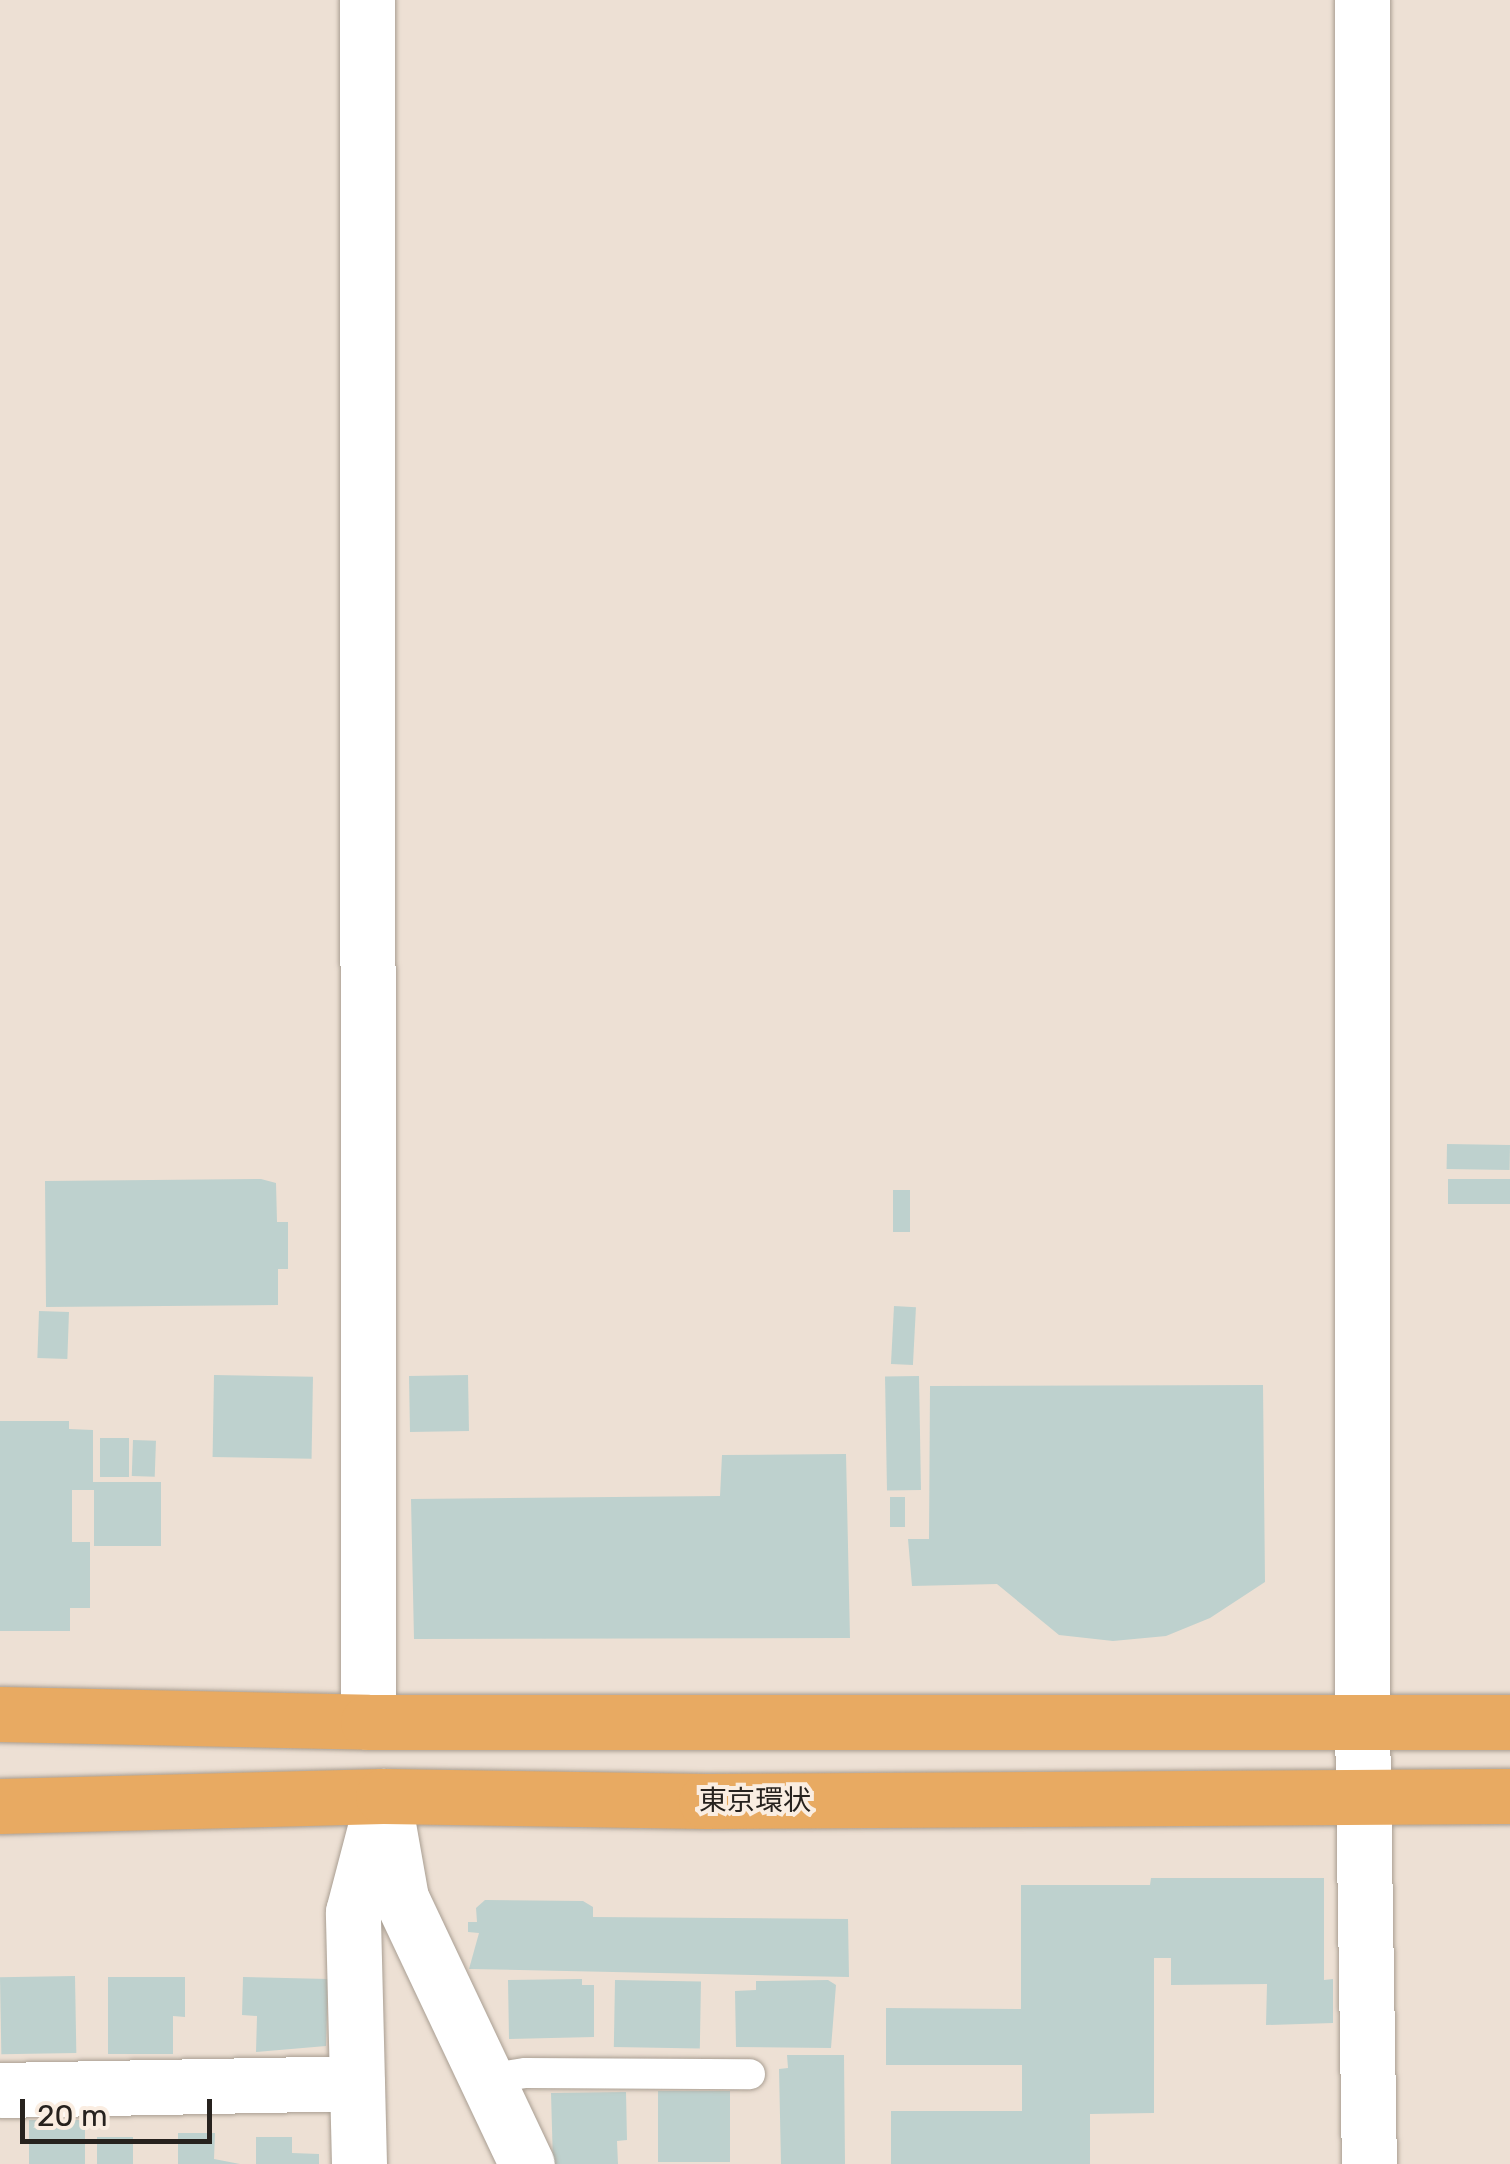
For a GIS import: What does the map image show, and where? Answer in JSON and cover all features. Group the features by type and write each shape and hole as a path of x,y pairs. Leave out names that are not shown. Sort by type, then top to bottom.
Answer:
{"highway":[{"path":"0,1714 368,1722 1510,1722"},
{"name":"東京環状","path":"0,1806 384,1796 1510,1796"}],"street":[{"path":"368,0 368,1722"},
{"path":"1362,0 1362,1723 1369,2164"},
{"path":"384,1796 401,1898 528,2164"},
{"path":"359,2164 353,1912 384,1796"},
{"path":"0,2090 357,2083"}],"lane":[{"path":"488,2079 526,2073 750,2074"}],"building":[{"path":"1447,1144 1510,1145 1510,1170 1447,1169"},
{"path":"261,1179 276,1183 277,1222 288,1222 288,1269 278,1269 278,1305 46,1307 45,1181"},
{"path":"1448,1179 1510,1179 1510,1204 1448,1204"},
{"path":"893,1190 910,1190 910,1232 893,1232"},
{"path":"894,1306 916,1307 913,1365 891,1364"},
{"path":"39,1311 69,1312 67,1359 37,1358"},
{"path":"214,1375 313,1377 312,1459 213,1457"},
{"path":"468,1375 469,1431 410,1432 409,1376"},
{"path":"919,1376 921,1490 887,1491 885,1377"},
{"path":"1263,1385 1265,1582 1210,1618 1166,1636 1113,1641 1059,1635 997,1584 912,1586 908,1539 929,1539 930,1386"},
{"path":"0,1421 69,1421 69,1429 93,1430 93,1482 161,1482 161,1546 94,1546 94,1490 72,1490 72,1542 90,1542 90,1608 70,1608 70,1631 0,1631"},
{"path":"100,1438 129,1438 129,1477 100,1477"},
{"path":"133,1440 156,1441 155,1477 132,1476"},
{"path":"846,1454 850,1638 414,1639 411,1499 720,1496 722,1455"},
{"path":"890,1497 905,1497 905,1527 890,1527"},
{"path":"1151,1878 1324,1878 1324,1980 1333,1979 1333,2023 1266,2025 1267,1984 1171,1985 1171,1958 1154,1958 1154,2113 1090,2114 1090,2164 891,2164 891,2111 1022,2111 1022,2065 886,2065 886,2008 1021,2009 1021,1885 1150,1885"},
{"path":"485,1900 583,1901 593,1907 593,1917 848,1919 849,1977 469,1969 479,1933 468,1932 468,1922 477,1922 476,1908"},
{"path":"75,1976 76,2053 1,2054 0,1977"},
{"path":"108,1977 185,1977 185,2017 173,2016 173,2054 108,2054"},
{"path":"243,1977 328,1979 326,2046 256,2052 257,2016 242,2015"},
{"path":"582,1979 582,1985 594,1985 594,2037 509,2039 508,1980"},
{"path":"615,1980 701,1982 700,2048 614,2047"},
{"path":"828,1980 836,1985 831,2048 736,2047 735,1991 756,1990 756,1981"},
{"path":"787,2055 844,2055 845,2164 781,2164 779,2069 788,2068"},
{"path":"658,2091 730,2091 730,2162 658,2162"},
{"path":"626,2092 627,2140 617,2141 618,2164 553,2164 551,2093"},
{"path":"29,2120 85,2120 85,2164 29,2164"},
{"path":"178,2133 215,2133 214,2159 240,2164 178,2164"},
{"path":"97,2137 133,2137 133,2164 97,2164"},
{"path":"256,2137 292,2137 292,2153 319,2154 319,2164 256,2164"}]}
